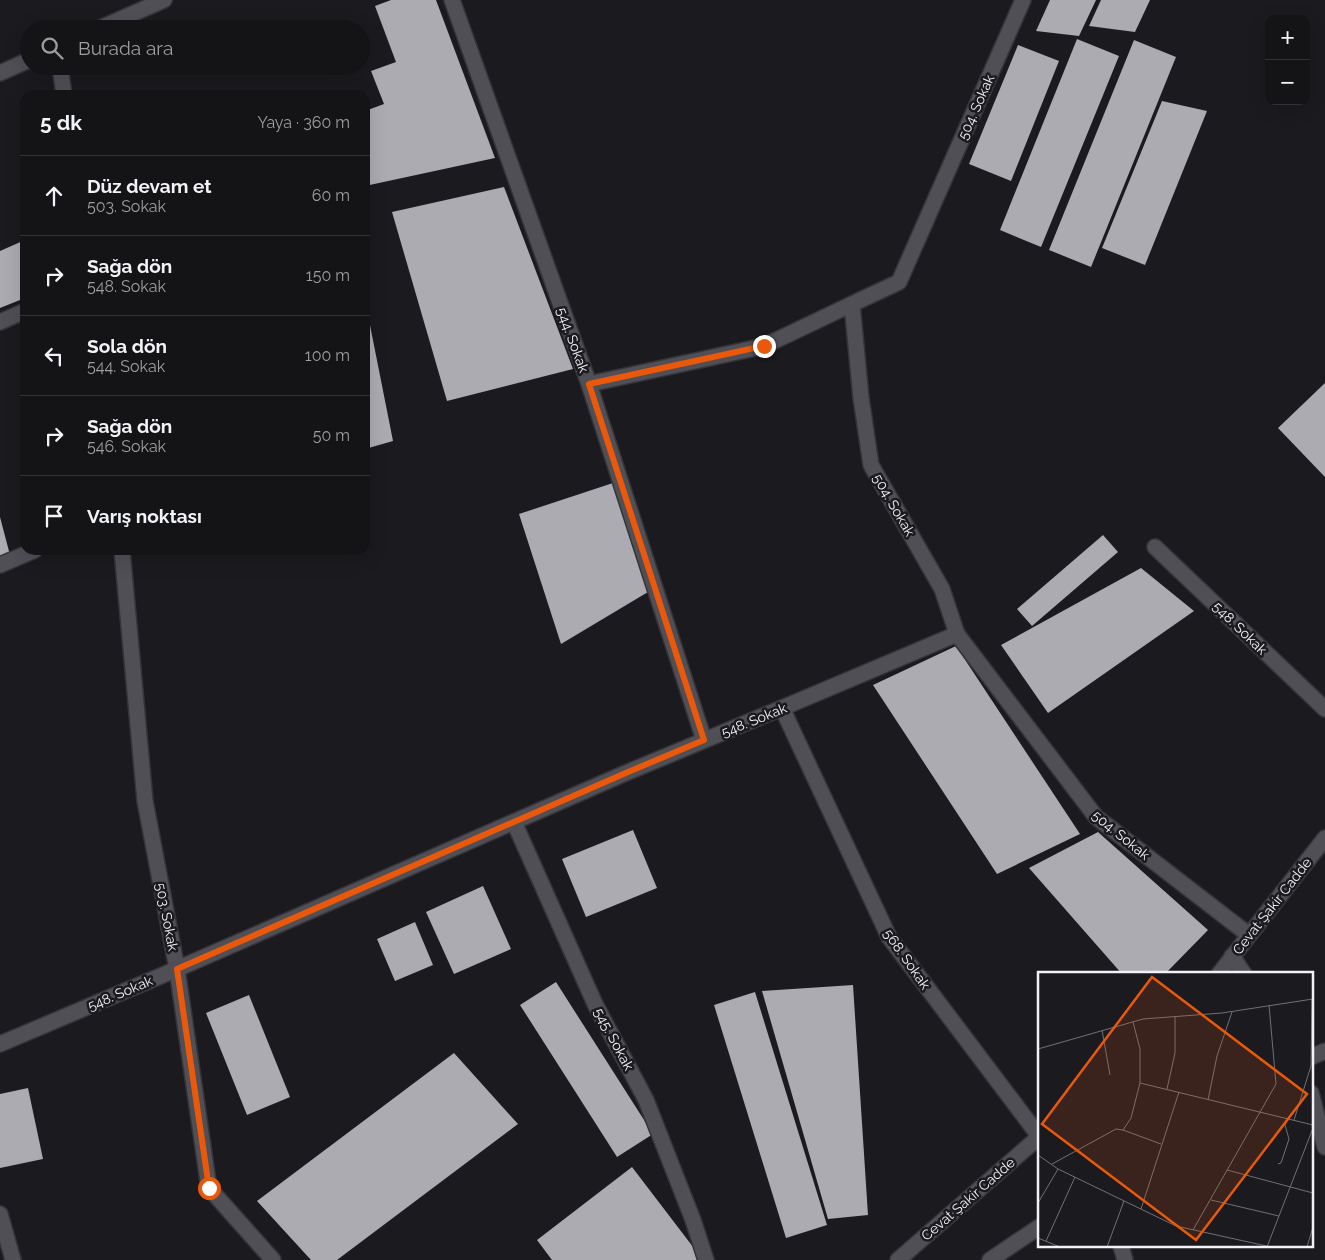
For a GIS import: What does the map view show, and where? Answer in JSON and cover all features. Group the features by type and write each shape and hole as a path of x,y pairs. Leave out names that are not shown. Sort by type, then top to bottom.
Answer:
{"street":[{"path":"118,20 164,0"},
{"name":"544. Sokak","path":"452,0 589,384 704,740"},
{"name":"504. Sokak","path":"1023,0 899,282 852,304 861,398 870,464 942,590 957,634 1096,817 1249,935"},
{"path":"0,73 20,64"},
{"path":"61,75 63,90"},
{"path":"589,384 764,346 852,304"},
{"path":"0,322 20,313"},
{"name":"548. Sokak","path":"1155,547 1325,709"},
{"path":"0,565 23,555"},
{"name":"503. Sokak","path":"122,555 145,801 177,969 209,1188 273,1260"},
{"name":"548. Sokak","path":"0,1044 177,969 628,772 957,634"},
{"name":"568. Sokak","path":"782,708 889,937 1038,1135"},
{"name":"545. Sokak","path":"514,822 595,1004 646,1100 693,1220 706,1260"},
{"name":"Cevat Şakir Cadde","path":"1220,972 1325,838"},
{"path":"1232,956 1243,972"},
{"path":"1312,1056 1325,1050"},
{"path":"1312,1097 1325,1147"},
{"name":"Cevat Şakir Cadde","path":"898,1260 1038,1137"},
{"path":"0,1214 13,1260"},
{"path":"990,1260 1038,1228"}],"building":[{"path":"391,0 436,0 495,158 370,185 370,109 384,104 371,71 396,62 375,6"},
{"path":"1050,0 1096,0 1079,36 1036,31"},
{"path":"1101,0 1150,0 1135,32 1089,26"},
{"path":"1077,39 1119,56 1041,247 1000,230"},
{"path":"1134,40 1176,57 1091,267 1049,250"},
{"path":"1018,45 1059,61 1011,181 969,164"},
{"path":"1162,101 1207,111 1145,265 1102,248"},
{"path":"504,187 573,369 447,401 392,212"},
{"path":"20,242 20,300 0,308 0,251"},
{"path":"370,325 393,441 370,448"},
{"path":"1325,383 1325,477 1278,428"},
{"path":"613,483 648,592 561,644 519,514"},
{"path":"0,517 10,555 0,557"},
{"path":"1103,535 1118,552 1032,626 1017,609"},
{"path":"1141,568 1194,611 1048,713 1001,645"},
{"path":"956,646 1080,834 997,874 873,685"},
{"path":"633,830 657,888 586,917 562,859"},
{"path":"1098,832 1208,930 1167,972 1120,972 1029,868"},
{"path":"483,886 511,949 454,974 426,912"},
{"path":"415,922 433,965 395,981 377,939"},
{"path":"556,982 653,1134 617,1157 520,1005"},
{"path":"853,985 868,1215 828,1219 762,991"},
{"path":"755,992 827,1225 786,1238 714,1005"},
{"path":"249,995 290,1097 247,1115 206,1013"},
{"path":"454,1053 518,1124 337,1260 311,1260 257,1201"},
{"path":"28,1088 43,1159 0,1168 0,1094"},
{"path":"632,1167 703,1260 552,1260 537,1240"}],"route":[{"path":"209,1188 177,969 704,740 589,384 764,346"}]}
